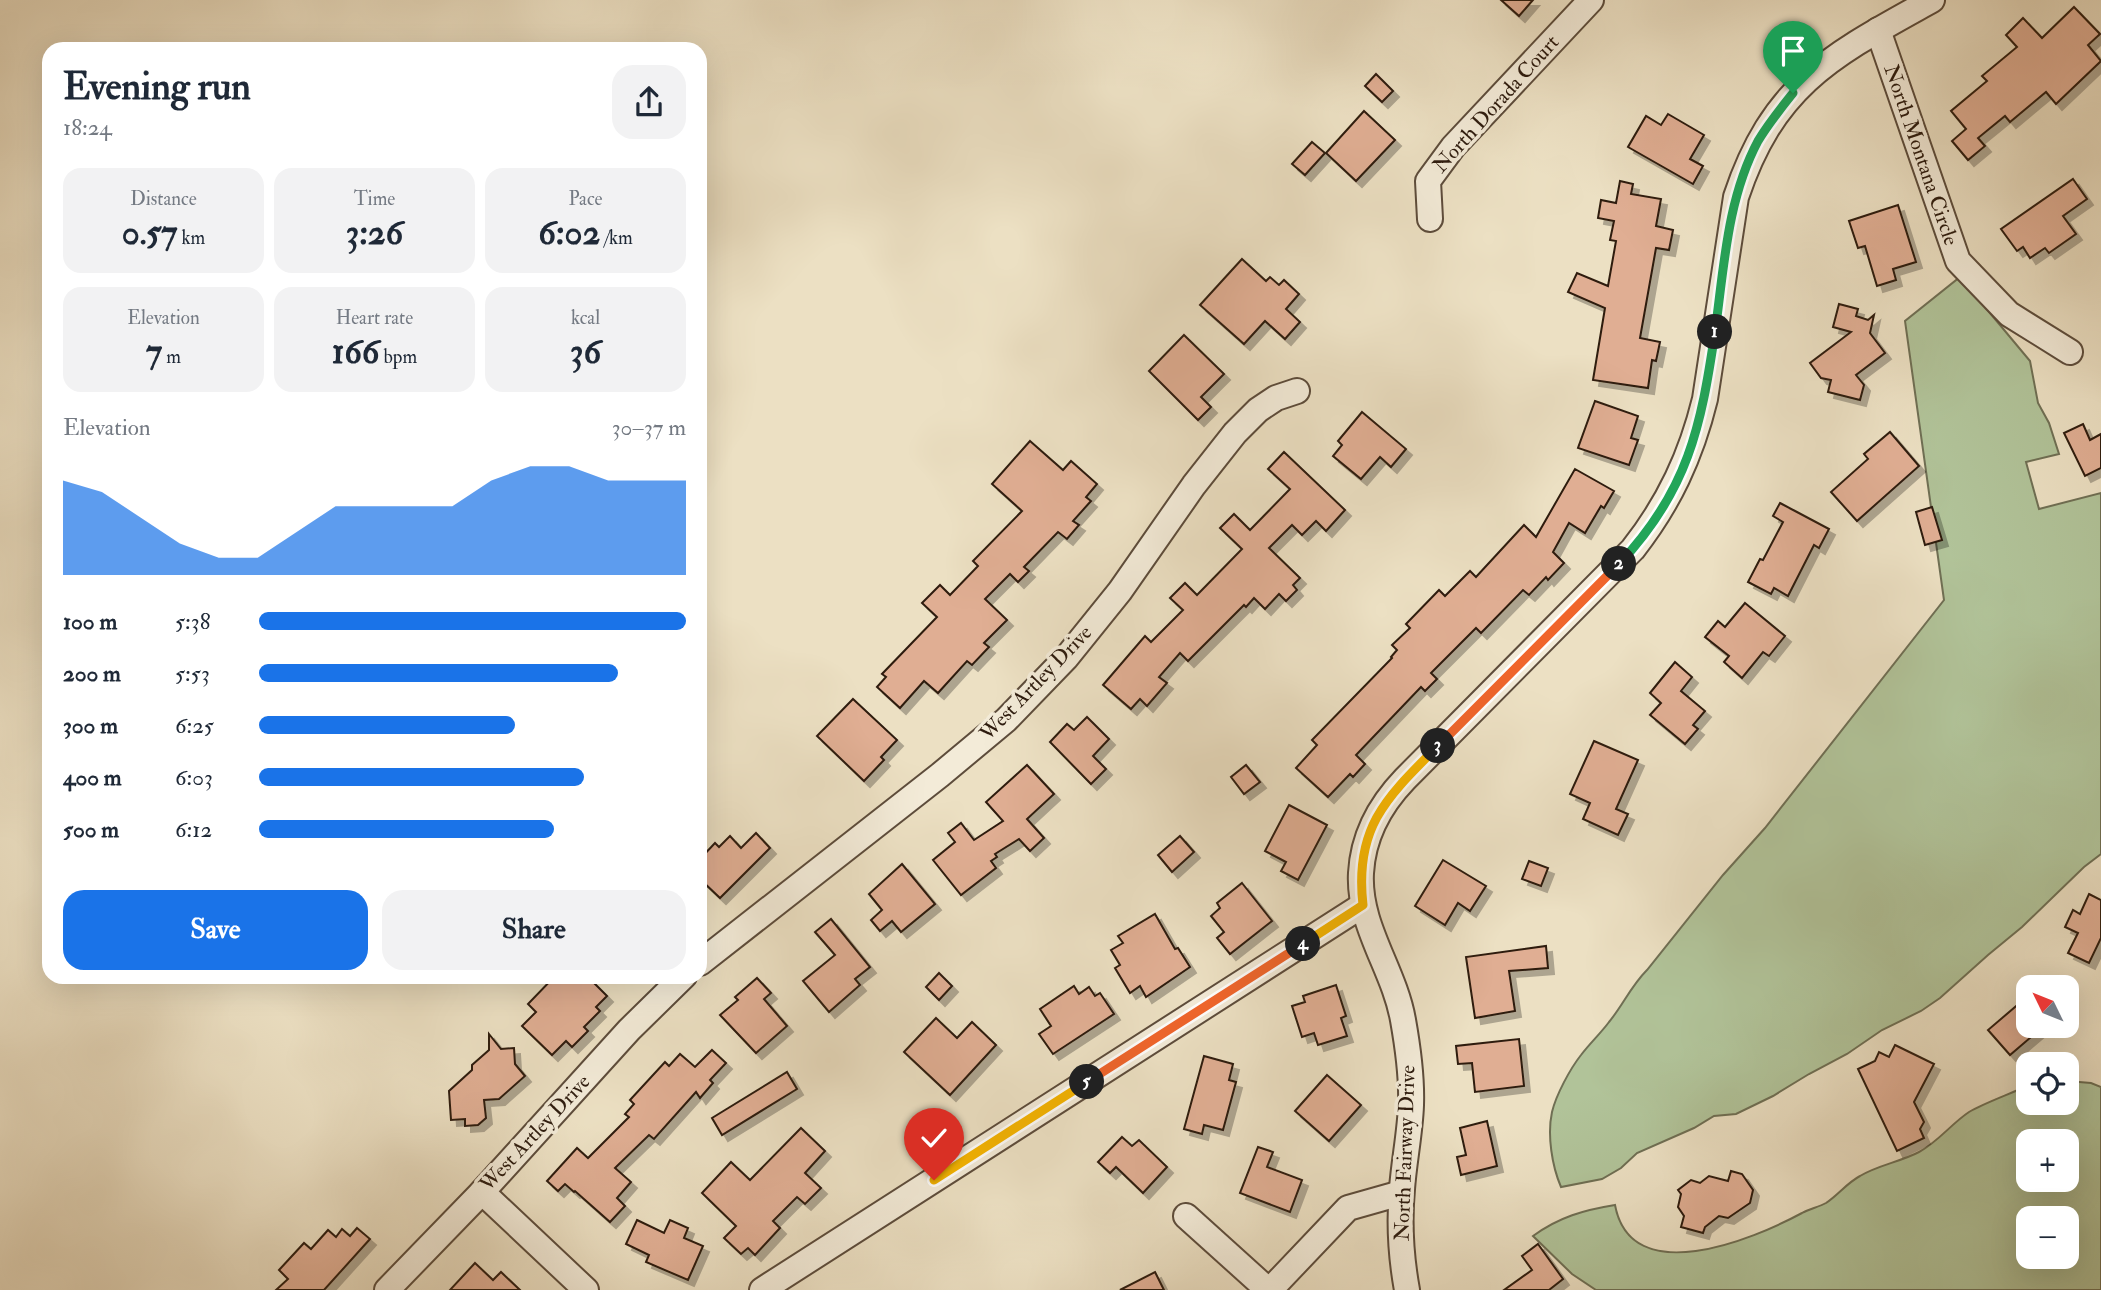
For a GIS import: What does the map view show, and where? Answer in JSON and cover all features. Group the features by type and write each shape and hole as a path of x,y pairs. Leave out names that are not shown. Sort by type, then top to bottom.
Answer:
{"street":[{"name":"North Dorada Court","path":"1430,219 1428,181 1453,147 1591,0"},
{"name":"North Fairway Drive","path":"1407,1290 1401,1242 1401,1193 1411,1105 1409,1061 1403,1018 1391,975 1372,934 1363,905 1361,874 1366,844 1377,815 1405,779 1633,549 1671,494 1686,464 1705,399 1730,227 1745,169 1769,124 1793,93 1815,71 1839,53 1932,0"},
{"name":"North Montana Circle","path":"1878,30 1958,261 2009,314 2070,352"},
{"name":"West Artley Drive","path":"707,958 1006,720 1066,658 1120,591 1194,485 1235,433 1258,410 1276,398 1297,391"},
{"path":"762,1290 1363,905"},
{"name":"West Artley Drive","path":"387,1290 482,1192 629,1030 676,984"},
{"path":"482,1192 586,1290"},
{"path":"1186,1216 1269,1290 1348,1208 1401,1193"}],"green space":[{"path":"1960,277 2030,361 2038,403 2049,423 2059,454 2026,462 2039,509 2101,493 2101,854 2022,927 1940,998 1921,1011 1882,1030 1847,1054 1773,1096 1736,1114 1714,1116 1694,1128 1637,1153 1621,1168 1602,1179 1561,1187 1551,1150 1550,1130 1552,1112 1572,1067 1614,1016 1636,982 1765,828 1944,600 1905,321"},
{"path":"2079,1082 2101,1087 2101,1290 1596,1290 1572,1274 1533,1236 1572,1215 1615,1205 1626,1231 1644,1246 1668,1252 1696,1251 1725,1245 1826,1203 1860,1176 1926,1148 1969,1112 2016,1091 2016,1115 2079,1115"}],"building":[{"path":"1501,0 1533,0 1519,16"},
{"path":"2074,7 2100,34 2088,45 2101,61 2056,104 2046,92 2010,122 2005,116 1978,138 1985,146 1968,160 1952,141 1966,129 1951,111 1987,81 1982,76 2017,47 2006,35 2023,18 2042,38"},
{"path":"1376,74 1393,91 1382,102 1365,86"},
{"path":"1364,111 1395,140 1356,181 1326,153"},
{"path":"1668,114 1704,135 1690,159 1703,166 1693,184 1628,147 1646,116 1661,125"},
{"path":"1312,142 1325,153 1305,175 1292,164"},
{"path":"2073,179 2087,199 2063,216 2076,234 2049,253 2045,248 2030,258 2023,247 2017,251 2001,229"},
{"path":"1620,181 1633,184 1631,194 1661,199 1656,226 1673,230 1669,250 1656,248 1640,338 1660,342 1656,361 1652,360 1648,388 1593,380 1605,308 1568,292 1577,273 1608,286 1616,241 1610,240 1614,221 1598,218 1601,200 1616,203"},
{"path":"1898,205 1916,262 1893,269 1896,280 1877,286 1865,246 1858,248 1849,221"},
{"path":"1242,259 1266,281 1270,277 1279,285 1284,280 1299,294 1286,309 1300,322 1285,339 1265,321 1244,344 1200,305"},
{"path":"1839,304 1858,309 1856,316 1868,320 1874,315 1870,333 1885,353 1856,375 1864,385 1860,400 1828,392 1831,380 1821,378 1810,363 1851,332 1833,327"},
{"path":"1184,335 1224,374 1201,397 1211,407 1198,420 1149,371"},
{"path":"1595,401 1638,416 1631,438 1638,440 1629,465 1578,448"},
{"path":"1362,412 1406,449 1391,467 1380,457 1361,479 1333,456 1342,445 1338,441"},
{"path":"2083,424 2090,440 2101,434 2101,468 2085,476 2064,433"},
{"path":"1890,432 1919,466 1857,521 1831,492 1868,459 1864,454"},
{"path":"1030,441 1063,470 1071,461 1097,484 1086,497 1091,501 1073,521 1079,525 1067,539 1058,532 1024,567 1029,571 1018,582 1010,574 985,599 1007,620 984,643 989,647 972,665 967,661 938,693 924,681 900,708 877,687 886,677 882,674 937,617 922,603 940,585 950,595 978,566 973,561 1022,511 992,484"},
{"path":"1284,452 1345,510 1326,531 1316,521 1302,535 1292,525 1269,548 1300,578 1293,585 1297,590 1286,601 1279,594 1265,609 1254,598 1188,661 1180,653 1159,677 1167,683 1147,706 1140,699 1131,709 1103,685 1145,636 1151,642 1183,610 1170,598 1185,583 1197,595 1242,549 1220,528 1234,514 1250,530 1290,489 1268,469"},
{"path":"1575,469 1614,491 1604,508 1601,506 1585,533 1569,523 1553,552 1564,563 1529,595 1523,590 1481,633 1476,628 1431,673 1437,679 1425,691 1421,687 1356,755 1365,764 1353,777 1350,774 1328,797 1296,768 1317,745 1312,740 1392,658 1397,650 1392,645 1410,628 1406,624 1439,590 1445,596 1470,571 1476,577 1524,525 1536,537"},
{"path":"1780,503 1829,529 1819,548 1814,545 1788,596 1774,588 1771,594 1748,582 1783,522 1773,516"},
{"path":"1932,507 1942,540 1925,545 1916,512"},
{"path":"1745,603 1785,636 1769,656 1763,652 1742,678 1724,662 1729,656 1705,637 1718,621 1725,627"},
{"path":"1675,662 1692,677 1681,691 1705,711 1693,725 1698,729 1685,744 1650,715 1661,703 1650,693"},
{"path":"853,699 897,740 881,757 884,760 864,781 817,736"},
{"path":"1087,717 1109,739 1093,756 1106,769 1091,784 1050,742 1067,724 1074,730"},
{"path":"1594,741 1638,760 1616,809 1628,814 1618,835 1583,819 1590,803 1570,794"},
{"path":"1027,765 1054,794 1027,819 1044,838 1030,851 1019,839 995,854 997,857 991,861 996,868 961,895 933,860 955,842 948,833 961,823 974,840 1003,821 986,802"},
{"path":"1246,765 1260,782 1244,794 1231,777"},
{"path":"1289,805 1327,825 1298,880 1281,871 1286,862 1265,851"},
{"path":"756,833 770,848 720,898 707,886 707,852 715,843 719,847 730,836 741,848"},
{"path":"1180,836 1194,852 1172,872 1158,855"},
{"path":"1443,860 1486,886 1470,911 1458,903 1445,925 1415,906"},
{"path":"1529,861 1548,868 1541,886 1522,879"},
{"path":"902,864 935,904 901,932 892,921 880,931 871,920 882,910 869,894"},
{"path":"1242,883 1272,921 1230,954 1217,938 1224,932 1211,916 1220,908 1217,903"},
{"path":"2089,894 2101,900 2101,938 2089,963 2068,953 2078,933 2065,927 2073,910 2080,914"},
{"path":"1155,914 1175,949 1178,948 1190,967 1146,997 1140,986 1130,993 1115,968 1120,965 1111,950 1123,943 1118,936"},
{"path":"831,919 870,967 855,979 860,985 829,1012 803,981 835,955 815,932"},
{"path":"1546,946 1548,968 1509,971 1515,1011 1475,1018 1466,957"},
{"path":"939,973 952,986 939,1000 926,987"},
{"path":"757,978 771,993 764,999 787,1026 756,1053 720,1015 738,1000 735,997"},
{"path":"547,984 595,984 607,996 596,1007 600,1011 584,1027 588,1031 572,1047 566,1041 552,1055 522,1026 536,1012 528,1004"},
{"path":"1336,985 1346,1016 1341,1018 1347,1036 1318,1045 1314,1033 1302,1037 1292,1006 1305,1002 1303,996"},
{"path":"1074,986 1079,994 1089,987 1095,996 1100,993 1114,1014 1053,1054 1039,1034 1051,1026 1040,1009"},
{"path":"2016,1006 2016,1038 2030,1038 2010,1055 1988,1030"},
{"path":"936,1018 957,1038 972,1022 996,1045 950,1095 904,1052"},
{"path":"489,1034 501,1049 514,1048 515,1064 525,1076 499,1099 484,1100 486,1118 478,1125 465,1126 465,1119 451,1120 449,1091 489,1050"},
{"path":"1519,1039 1524,1086 1475,1092 1472,1063 1458,1064 1456,1046"},
{"path":"1895,1045 1934,1064 1914,1102 1924,1122 1920,1129 1924,1138 1897,1151 1858,1069 1875,1061 1879,1052 1889,1057"},
{"path":"712,1050 726,1063 710,1080 713,1083 700,1098 696,1092 654,1139 649,1135 615,1168 631,1182 617,1198 625,1206 610,1222 565,1184 558,1191 547,1181 577,1148 588,1158 629,1117 625,1114 634,1104 630,1100 665,1062 669,1066 680,1054 695,1067"},
{"path":"1204,1056 1233,1064 1229,1080 1236,1082 1223,1130 1204,1125 1202,1134 1184,1129"},
{"path":"787,1072 797,1089 722,1135 712,1118"},
{"path":"1327,1075 1361,1105 1329,1141 1295,1111"},
{"path":"1487,1121 1497,1166 1461,1175 1457,1157 1466,1155 1460,1128"},
{"path":"801,1128 825,1151 805,1173 821,1188 805,1204 797,1197 773,1221 780,1228 755,1255 748,1248 741,1254 724,1238 736,1226 702,1193 731,1162 750,1180"},
{"path":"1122,1137 1132,1146 1139,1140 1167,1167 1143,1193 1116,1167 1110,1173 1098,1162"},
{"path":"1258,1147 1273,1152 1267,1167 1302,1180 1290,1212 1240,1193"},
{"path":"1731,1171 1742,1174 1753,1190 1750,1203 1728,1218 1719,1216 1705,1227 1703,1233 1681,1227 1684,1216 1678,1207 1681,1194 1678,1190 1691,1180 1700,1183 1709,1176 1728,1181"},
{"path":"637,1220 664,1233 670,1220 688,1228 684,1238 703,1246 688,1280 646,1262 649,1255 626,1244"},
{"path":"357,1228 370,1239 324,1290 276,1290 288,1279 279,1270 304,1243 311,1249 328,1230 336,1237 342,1229 350,1236"},
{"path":"1538,1244 1563,1279 1549,1290 1504,1290 1532,1270 1522,1256"},
{"path":"475,1263 493,1280 501,1272 520,1290 450,1290"},
{"path":"1155,1272 1164,1290 1120,1290"}],"route":[{"path":"934,1180 1363,905 1361,874 1366,844 1385,802 1610,574 1653,523 1671,494 1686,464 1705,399 1736,197 1758,141 1793,93"}]}
